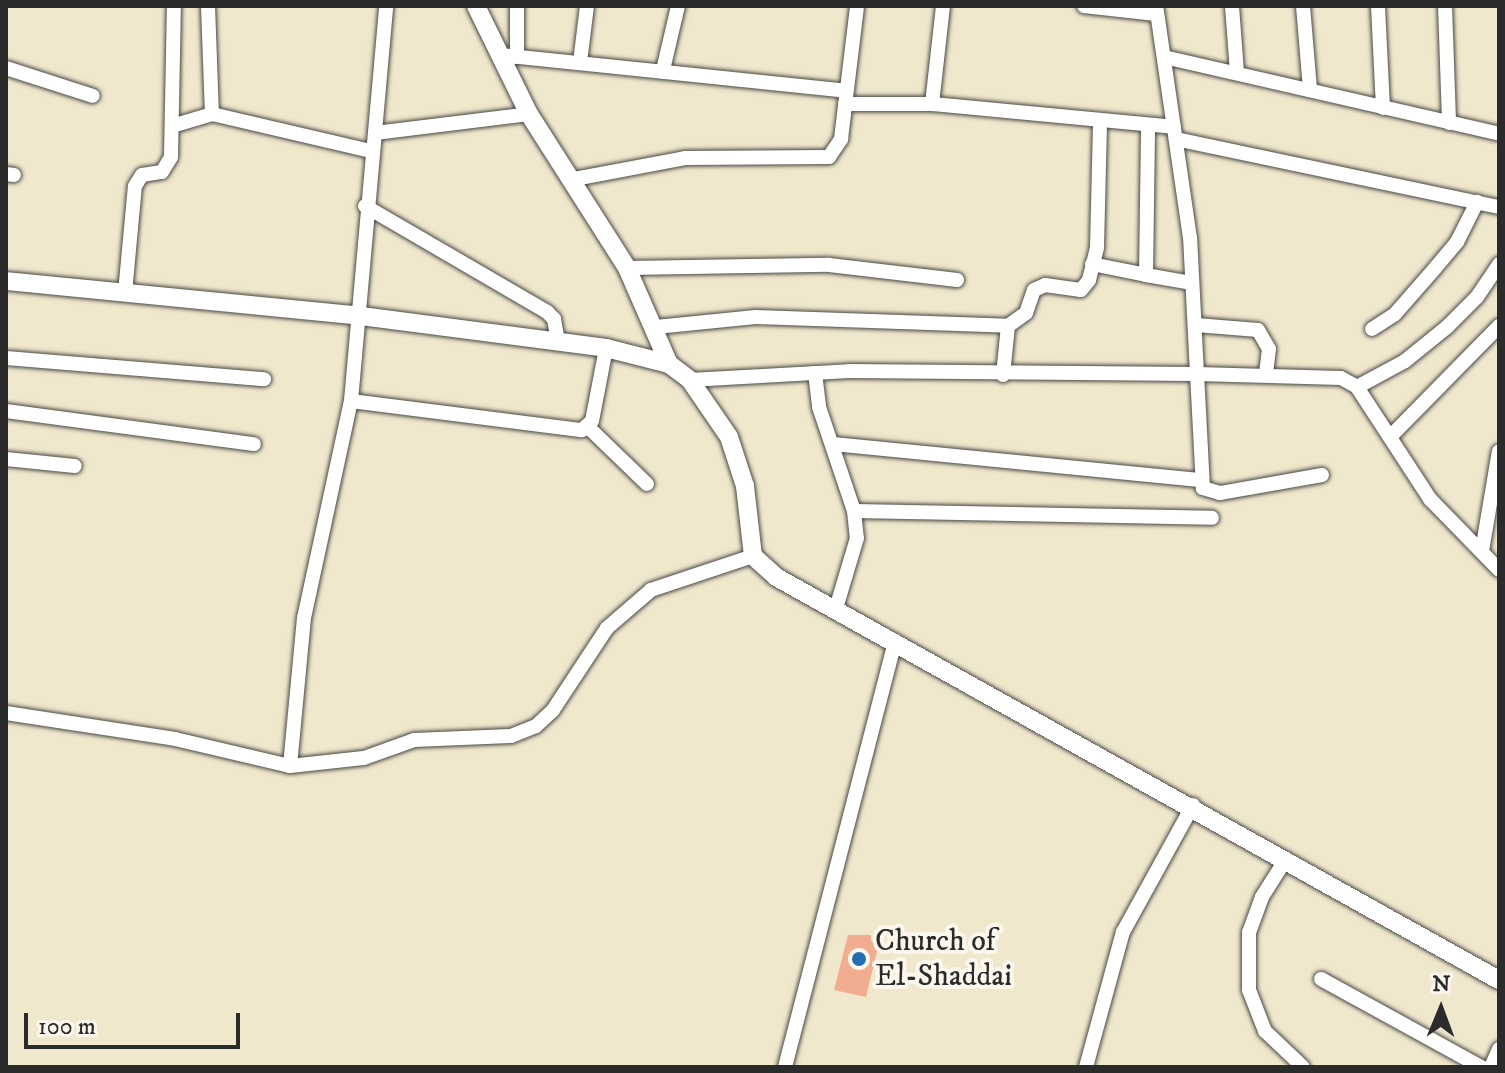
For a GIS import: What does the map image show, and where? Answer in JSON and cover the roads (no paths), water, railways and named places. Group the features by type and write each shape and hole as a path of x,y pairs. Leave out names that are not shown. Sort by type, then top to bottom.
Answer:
{"street":[{"path":"125,293 135,186 142,175 169,166 174,6"},
{"path":"208,6 212,114"},
{"path":"290,766 304,618 336,485 351,401 361,316 365,206 386,6"},
{"path":"476,6 509,56 529,114 627,268 656,327 669,364"},
{"path":"509,56 517,6"},
{"path":"580,62 587,6"},
{"path":"663,70 678,6"},
{"path":"569,180 713,155 818,161 837,150 857,6"},
{"path":"932,104 943,6"},
{"path":"1084,6 1156,10 1175,133 1196,325 1199,480 1208,492 1220,493 1322,475"},
{"path":"1232,6 1237,73"},
{"path":"1303,6 1310,90"},
{"path":"1378,6 1383,108"},
{"path":"1445,6 1449,123"},
{"path":"509,56 663,70 846,97 1148,125 1499,207"},
{"path":"1164,57 1499,134"},
{"path":"6,68 93,96"},
{"path":"172,126 212,114 371,151"},
{"path":"375,133 529,114"},
{"path":"656,327 756,317 1008,326 1026,313 1038,286 1086,287 1092,264 1100,121"},
{"path":"1146,275 1148,125"},
{"path":"1372,329 1395,314 1457,242 1477,202"},
{"path":"365,206 547,312 554,319 558,341"},
{"path":"1092,264 1192,283"},
{"path":"1357,387 1405,361 1447,327 1477,297 1499,264"},
{"path":"627,268 829,265 957,280"},
{"path":"6,281 361,316 606,348 669,364 690,380 734,448 746,499 746,526 753,556 776,577 835,612 895,641 1193,805 1499,980"},
{"path":"1196,325 1258,330 1269,349 1266,375"},
{"path":"1003,375 1008,326"},
{"path":"1390,437 1499,326"},
{"path":"588,427 606,348"},
{"path":"6,358 264,379"},
{"path":"815,373 819,407 854,511 857,538 835,612"},
{"path":"690,380 815,373 1197,374 1341,378 1357,387 1430,499 1499,570"},
{"path":"351,401 576,430 588,427"},
{"path":"6,411 254,444"},
{"path":"588,427 647,484"},
{"path":"833,444 1199,480"},
{"path":"1482,551 1499,451"},
{"path":"6,459 75,466"},
{"path":"854,511 1212,518"},
{"path":"6,713 175,739 290,766 364,758 414,740 485,740 536,726 607,628 651,590 753,556"},
{"path":"785,1067 895,641"},
{"path":"1086,1067 1123,932 1193,805"},
{"path":"1286,859 1254,916 1249,990 1265,1031 1303,1067"},
{"path":"1321,979 1481,1067"},
{"path":"1491,1067 1499,1049"}],"place":[{"name":"Church of El-Shaddai","path":"859,959"}]}
